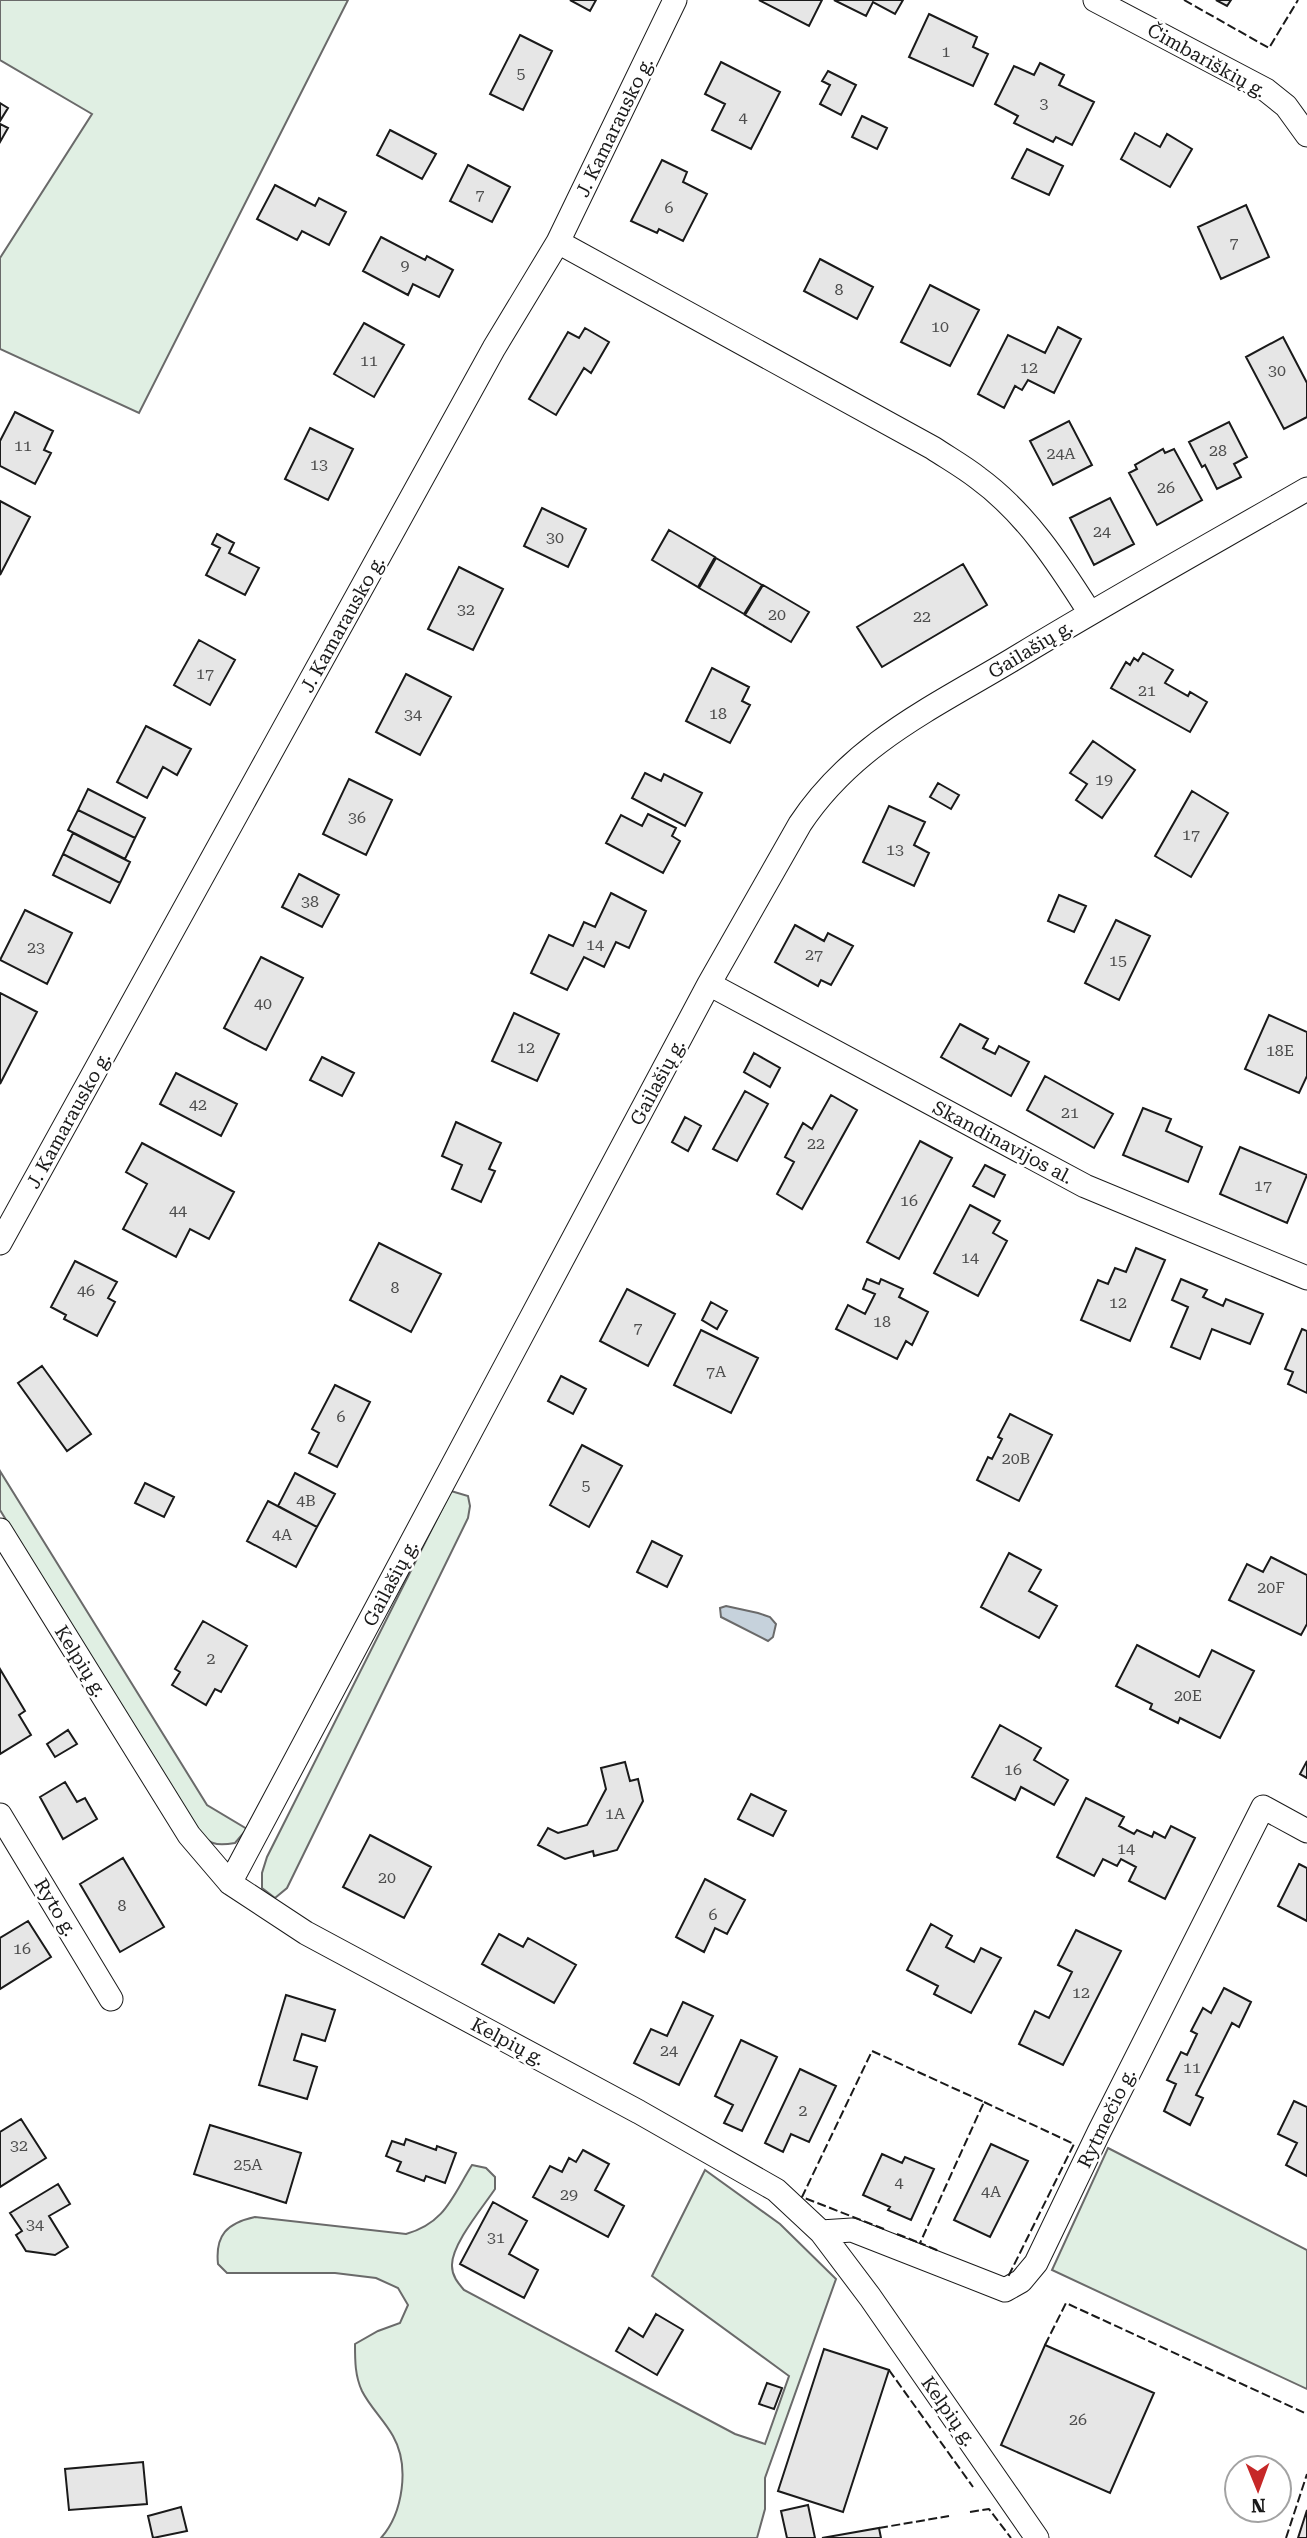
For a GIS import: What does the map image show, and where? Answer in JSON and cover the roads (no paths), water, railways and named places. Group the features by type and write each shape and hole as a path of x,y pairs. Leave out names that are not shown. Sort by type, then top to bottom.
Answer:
{"street":[{"name":"J. Kamarausko g.","path":"0,1243 494,348 558,242 675,0"},
{"name":"Čimbariškių g.","path":"1095,0 1265,90 1286,106 1307,135"},
{"path":"558,242 933,448 980,480 1019,515 1053,555 1090,613"},
{"name":"Gailašių g.","path":"230,1883 709,984 816,799 842,771 886,735 1090,613 1307,489"},
{"name":"Skandinavijos al.","path":"709,984 1085,1186 1307,1278"},
{"name":"Kelpių g.","path":"0,1530 189,1835 230,1883 306,1933 639,2112 776,2190 821,2232 870,2297 1037,2538"},
{"name":"Rytmečio g.","path":"821,2232 852,2230 1005,2290 1021,2281 1036,2263 1263,1807 1307,1830"},
{"name":"Ryto g.","path":"0,1815 111,1998"}]}
